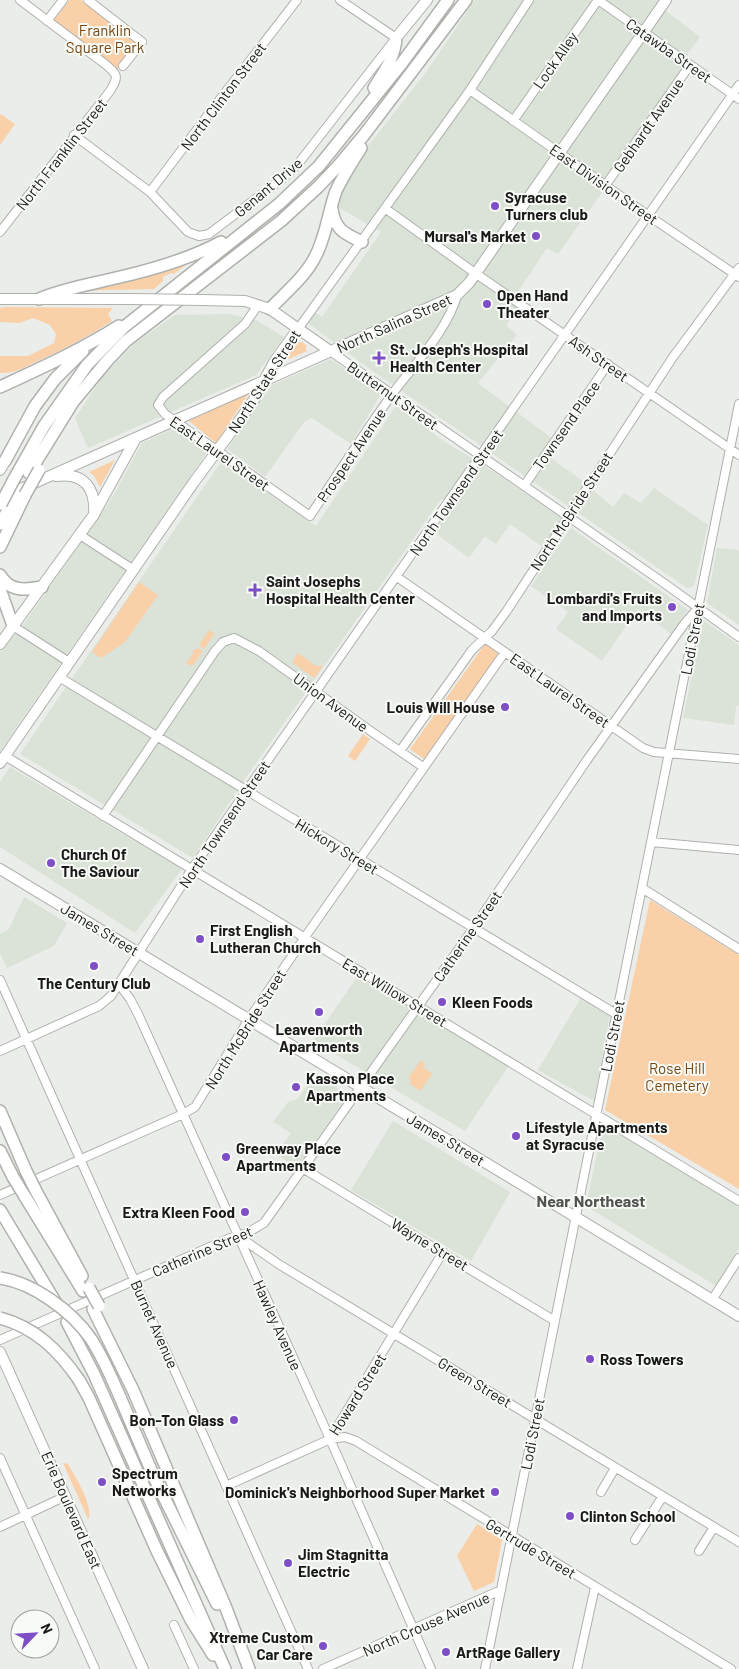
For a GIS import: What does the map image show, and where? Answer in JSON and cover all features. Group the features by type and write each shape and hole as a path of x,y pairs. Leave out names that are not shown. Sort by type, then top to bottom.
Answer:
{"highway":[{"path":"0,504 44,426 87,365 124,327 292,193 319,166 402,63 448,0"},
{"path":"0,524 36,475 65,414 107,361 126,342 281,221 318,187 338,166 393,98 466,0"},
{"path":"342,138 390,63 396,50 396,38"},
{"path":"270,309 305,272 315,257 324,236 331,206 344,175 393,98"},
{"path":"331,206 337,227 346,235 362,242"},
{"path":"39,299 72,288 171,264 202,253 253,224"},
{"path":"0,387 91,343 152,305"},
{"path":"2,465 35,406 55,379 91,343"},
{"path":"0,379 24,376"},
{"path":"0,533 21,495"},
{"path":"0,548 21,495"},
{"path":"0,575 6,584 18,590 42,587"},
{"path":"0,588 13,626"},
{"path":"0,1111 26,1171 96,1308 133,1390 226,1608 248,1669"},
{"path":"0,1151 24,1195 86,1290"},
{"path":"0,1210 67,1322 94,1374 223,1669"},
{"path":"0,1278 14,1281 42,1294 54,1302 83,1328 102,1357 154,1477 248,1669"},
{"path":"0,1318 31,1331 44,1339 64,1359 79,1380 89,1398 157,1551 191,1620 223,1669"}],"main road":[{"name":"Genant Drive","path":"396,38 427,0"},
{"name":"North Salina Street","path":"0,498 36,475 136,438 457,295 464,289 666,0"},
{"name":"Butternut Street","path":"0,299 231,300 270,309 330,351"},
{"name":"North State Street","path":"2,757 255,398 274,362 298,329"},
{"path":"0,644 94,516 136,438"},
{"path":"36,475 67,475 81,479 92,493 95,503 94,516"},
{"name":"James Street","path":"0,869 739,1316"},
{"name":"Erie Boulevard East","path":"0,1352 142,1669"}],"street":[{"path":"20,0 47,21 62,0"},
{"path":"88,0 142,42 123,66"},
{"name":"North Clinton Street","path":"150,192 297,0"},
{"path":"340,0 396,38"},
{"name":"North State Street","path":"298,329 470,90 529,0"},
{"name":"Catawba Street","path":"598,0 736,97"},
{"name":"Lock Alley","path":"513,121 598,0"},
{"name":"North Franklin Street","path":"0,232 116,81 116,74 47,21"},
{"name":"Genant Drive","path":"74,135 150,192 188,232 199,236 209,234 282,180 298,164 396,38"},
{"name":"Gebhardt Avenue","path":"605,186 690,65"},
{"name":"North Townsend Street","path":"0,1050 104,1003 119,984 192,869 565,335 736,97 739,85"},
{"name":"East Division Street","path":"470,90 605,186 738,273"},
{"name":"Ash Street","path":"386,209 475,273 739,455"},
{"name":"North McBride Street","path":"400,751 472,650 492,631 506,612 673,357 738,273"},
{"name":"Prospect Avenue","path":"310,516 392,395 434,339 454,306 457,295"},
{"name":"East Laurel Street","path":"258,305 246,324 163,397 158,405 174,421 310,516"},
{"name":"Butternut Street","path":"330,351 739,637"},
{"name":"Townsend Place","path":"524,486 608,364"},
{"name":"Lodi Street","path":"485,1669 739,404"},
{"path":"80,536 134,570"},
{"name":"East Laurel Street","path":"397,577 643,748 654,752 739,759"},
{"name":"Catherine Street","path":"0,1340 135,1280 248,1233 264,1223 473,928 611,727 677,634 698,608"},
{"path":"13,626 69,662"},
{"path":"677,634 692,640"},
{"name":"Union Avenue","path":"156,737 215,651 227,640 238,639 259,651 424,767"},
{"name":"North McBride Street","path":"0,1195 183,1114 195,1106 249,1019 505,652"},
{"name":"Hickory Street","path":"59,677 616,1014"},
{"path":"103,816 156,737"},
{"name":"East Willow Street","path":"2,757 305,937 739,1201"},
{"path":"651,842 739,850"},
{"path":"642,888 739,949"},
{"name":"Burnet Avenue","path":"0,980 308,1669"},
{"name":"Hawley Avenue","path":"119,984 138,1014 330,1438 431,1669"},
{"name":"Wayne Street","path":"304,1169 555,1321"},
{"name":"Green Street","path":"238,1236 394,1334 739,1542"},
{"name":"Howard Street","path":"226,1486 330,1438 443,1252"},
{"path":"712,1300 739,1258"},
{"name":"Gertrude Street","path":"330,1438 345,1436 356,1441 731,1669"},
{"path":"0,1458 95,1669"},
{"path":"601,1492 615,1468"},
{"path":"0,1527 66,1496"},
{"path":"636,1540 663,1496"},
{"path":"698,1552 714,1527"},
{"path":"577,1669 595,1587"},
{"name":"North Crouse Avenue","path":"323,1669 501,1590"},
{"path":"174,1625 194,1669"}],"shaded area":[{"path":"475,0 590,0 598,6 603,0 659,0 657,4 700,37 688,53 689,70 614,179 603,191 558,254 547,248 517,293 525,300 506,325 517,335 478,383 553,439 544,453 580,479 613,507 624,493 641,503 654,488 708,525 694,586 687,588 367,367 308,323 315,312 322,317 381,232 338,207 350,169 427,71"},
{"path":"228,314 256,320 284,337 256,375 88,448 75,418 103,376 134,344 175,315"},
{"path":"331,359 381,394 351,444 312,418 304,422 265,477 227,449 272,385"},
{"name":"Saint Josephs Hospital Health Center","path":"396,406 448,444 482,464 563,519 543,547 510,524 496,544 485,536 469,558 434,532 453,505 441,499 245,779 193,858 20,754 221,462 316,526"},
{"path":"175,428 207,452 0,751 0,652 23,625 112,498 142,443"},
{"path":"571,528 688,610 671,634 638,609 602,661 556,629 568,612 531,586"},
{"path":"717,548 739,550 739,625 707,603"},
{"path":"703,620 739,645 739,706 736,706 734,725 683,718"},
{"path":"10,767 182,869 135,933 0,847 0,782"},
{"path":"24,897 67,923 54,946 7,968 0,953 0,934 9,929"},
{"path":"357,977 420,1012 508,1067 465,1131 313,1041"},
{"path":"582,996 610,1015 594,1101 538,1070"},
{"path":"315,1075 349,1094 297,1168 276,1154 291,1133 273,1122 288,1102 297,1099"},
{"path":"393,1121 510,1192 471,1261 351,1190"},
{"path":"603,1124 739,1206 739,1248 716,1286 586,1206"}],"green space":[{"name":"Franklin Square Park","path":"69,0 81,0 137,43 118,69 54,20"},
{"path":"1,114 15,124 0,145 0,116"},
{"path":"189,262 174,274 171,273 163,277 163,281 154,289 69,291"},
{"path":"0,308 113,308 108,314 112,321 85,337 21,369 0,373 0,356 28,356 54,343 56,334 50,325 33,318 20,323 0,322"},
{"path":"299,342 307,346 305,348 307,351 286,360 285,359"},
{"path":"249,393 216,443 189,421"},
{"path":"115,460 100,487 94,476 89,472"},
{"path":"139,582 158,595 125,642 101,658 92,652"},
{"path":"209,630 214,634 204,649 199,645"},
{"path":"485,644 499,654 424,759 410,749"},
{"path":"197,648 203,651 192,666 186,663 194,653 192,652"},
{"path":"298,653 316,666 323,666 314,678 292,662"},
{"path":"363,734 370,739 355,761 348,756"},
{"name":"Rose Hill Cemetery","path":"650,900 739,955 739,1189 605,1110"},
{"path":"421,1060 425,1064 423,1067 432,1074 420,1091 409,1083 411,1081 409,1077"},
{"path":"63,1463 68,1464 83,1491 88,1505 88,1519"},
{"path":"477,1524 502,1540 494,1582 474,1591 457,1556"}],"place":[{"name":"Syracuse Turners club","path":"495,206"},
{"name":"Mursal's Market","path":"536,236"},
{"name":"Open Hand Theater","path":"487,304"},
{"name":"St. Joseph's Hospital Health Center","path":"379,358"},
{"name":"Saint Josephs Hospital Health Center","path":"255,590"},
{"name":"Lombardi's Fruits and Imports","path":"672,607"},
{"name":"Louis Will House","path":"505,707"},
{"name":"Church Of The Saviour","path":"51,863"},
{"name":"First English Lutheran Church","path":"200,939"},
{"name":"The Century Club","path":"94,966"},
{"name":"Kleen Foods","path":"442,1002"},
{"name":"Leavenworth Apartments","path":"319,1012"},
{"name":"Kasson Place Apartments","path":"296,1087"},
{"name":"Lifestyle Apartments at Syracuse","path":"516,1136"},
{"name":"Greenway Place Apartments","path":"226,1157"},
{"name":"Extra Kleen Food","path":"245,1212"},
{"name":"Ross Towers","path":"590,1359"},
{"name":"Bon-Ton Glass","path":"234,1420"},
{"name":"Spectrum Networks","path":"102,1482"},
{"name":"Dominick's Neighborhood Super Market","path":"495,1492"},
{"name":"Clinton School","path":"570,1516"},
{"name":"Jim Stagnitta Electric","path":"288,1563"},
{"name":"Xtreme Custom Car Care","path":"323,1646"},
{"name":"ArtRage Gallery","path":"446,1652"}],"district":[{"name":"Near Northeast","path":"591,1200"}]}
